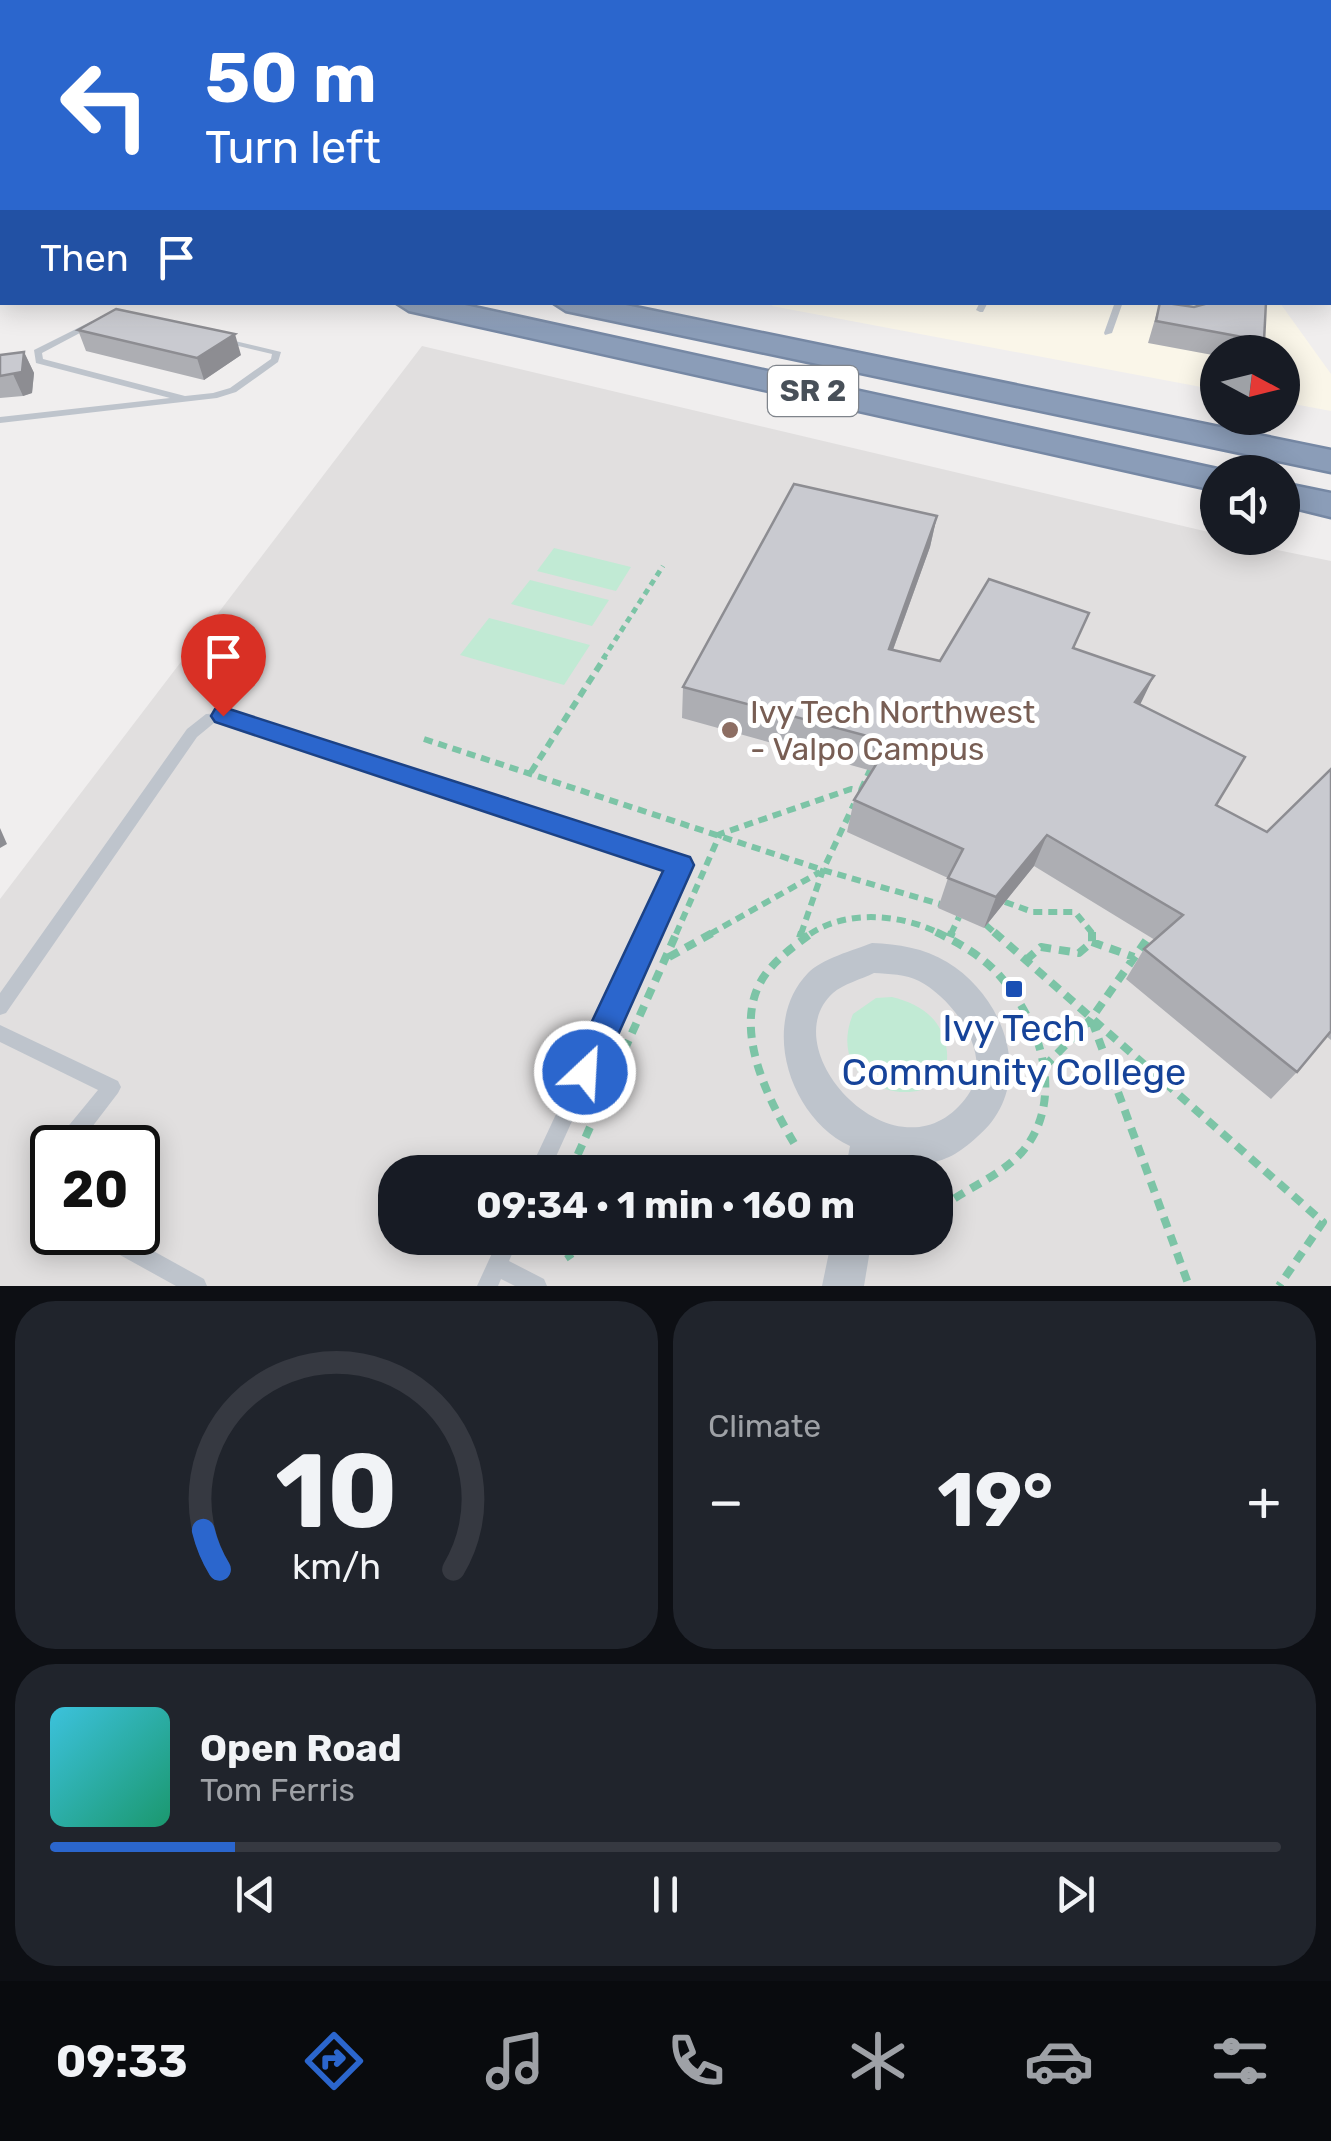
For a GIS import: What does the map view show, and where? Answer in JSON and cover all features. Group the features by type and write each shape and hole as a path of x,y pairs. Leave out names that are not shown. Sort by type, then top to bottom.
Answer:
{"highway":[{"name":"SR 2","path":"422,305 1200,476"},
{"name":"SR 2","path":"580,305 1331,462"},
{"path":"1300,498 1331,505"}],"street":[{"path":"872,958 901,960 929,970 956,987 976,1011 990,1040 994,1070 988,1101 969,1127 940,1143 868,1156 814,1092 800,1060 798,1028 806,1001 822,979 844,964 872,958"},
{"path":"843,1286 849,1255"}],"lane":[{"path":"1108,333 1118,305"},
{"path":"98,320 37,352 39,360 184,399"},
{"path":"0,420 233,390 276,360 277,352 204,334"},
{"path":"0,1007 192,733 211,718 236,717 680,865 547,1155"},
{"path":"0,1033 112,1087 81,1125"},
{"path":"140,1255 197,1286"},
{"path":"491,1276 537,1286"}],"path":[{"path":"531,772 664,566"},
{"path":"424,739 823,870 940,904"},
{"path":"794,1144 758,1061 753,1011 757,989 800,939 823,870 872,766"},
{"path":"578,1155 720,834 851,789 860,792"},
{"path":"666,958 823,870"},
{"path":"1004,902 1039,913 1069,910 1088,923 1093,932 1092,942"},
{"path":"950,937 959,917"},
{"path":"800,939 823,928 867,919 909,922 974,950 1008,981 1032,1019 1044,1067 1040,1120 1028,1143 1010,1162 953,1199"},
{"path":"986,925 1323,1222 1279,1286"},
{"path":"1044,1067 1091,1018 1153,929"},
{"path":"1092,942 1134,957"},
{"path":"1026,960 1040,946 1072,954 1092,942"},
{"path":"1091,1018 1189,1286"},
{"path":"569,1255 572,1259"}],"shaded area":[{"path":"1281,305 1331,374 1331,411 1300,405 1300,335 1200,335 1200,387 772,306"},
{"name":"Ivy Tech Northwest - Valpo Campus","path":"422,346 1200,530 1200,555 1300,555 1331,561 1331,1286 0,1286 0,899"}],"green space":[{"path":"554,548 631,567 616,591 537,571"},
{"path":"530,580 609,600 592,626 511,604"},
{"path":"489,618 590,645 564,685 460,655"},
{"path":"892,997 924,1011 936,1022 944,1038 946,1065 936,1082 917,1091 895,1091 873,1083 855,1068 847,1045 853,1014 876,998"}],"building":[{"path":"1159,305 1266,305 1264,335 1232,335 1156,321"},
{"path":"116,309 235,334 197,358 78,330"},
{"path":"24,352 22,372 0,376 0,355"},
{"path":"794,484 937,516 889,649 940,661 989,579 1089,613 1073,648 1154,676 1135,702 1245,757 1216,805 1267,832 1331,769 1331,1031 1297,1072 1144,949 1183,915 1047,835 996,897 948,878 963,849 854,800 890,742 683,687"}],"place":[{"name":"Ivy Tech Northwest - Valpo Campus","path":"730,730"},
{"name":"Ivy Tech Community College","path":"1014,989"}],"route":[{"path":"223,716 236,717 680,865 585,1072"}]}
